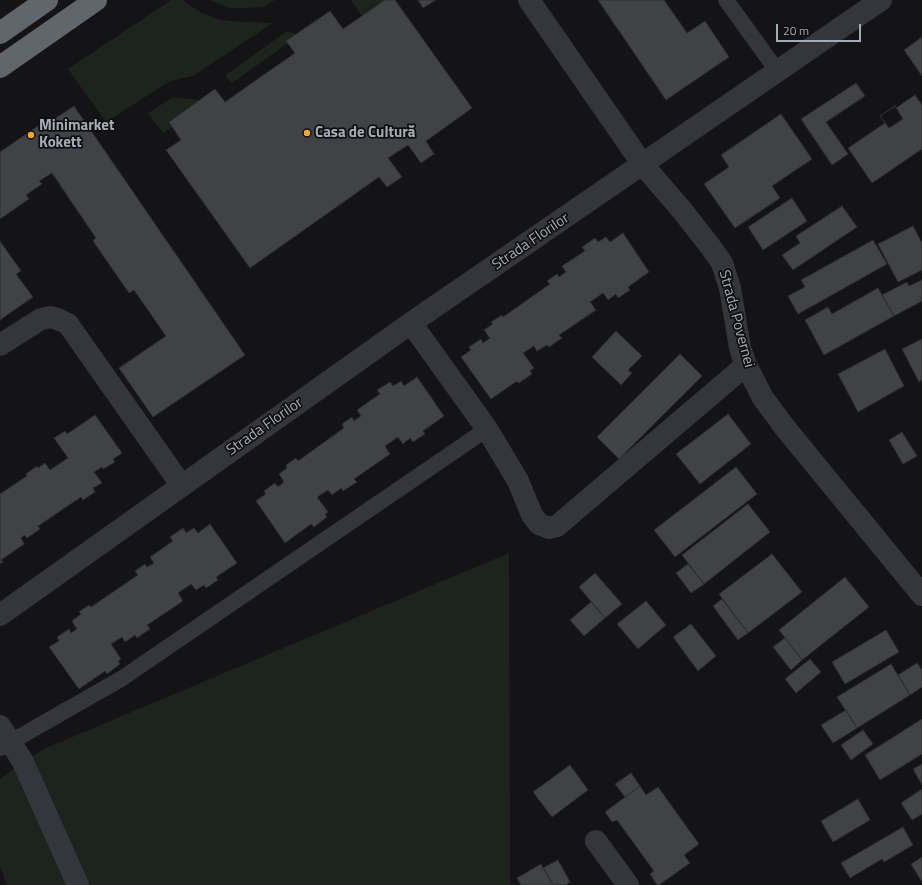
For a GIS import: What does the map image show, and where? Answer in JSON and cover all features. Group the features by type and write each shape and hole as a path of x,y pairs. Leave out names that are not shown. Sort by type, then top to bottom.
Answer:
{"highway":[{"path":"0,33 47,0"},
{"path":"0,67 96,0"}],"street":[{"name":"Strada Povernei","path":"529,0 643,165 681,209 722,263 730,288 740,348 746,365 763,398 786,429 922,594"},
{"name":"Strada Florilor","path":"0,614 412,323 881,0"},
{"path":"0,345 41,320 51,317 68,324 182,486"},
{"path":"412,323 487,429 518,481 532,515 539,524 549,528 557,526 746,365"},
{"path":"4,738 22,760 78,885"},
{"path":"596,841 628,885"}],"lane":[{"path":"726,0 778,72"},
{"path":"4,738 121,679 487,429"}],"shaded area":[{"path":"171,0 182,0 202,13 217,19 273,23 193,76 170,81 106,122 68,69"},
{"path":"210,0 275,0 264,7 228,8"},
{"path":"351,0 385,0 362,16"},
{"path":"287,31 296,34 287,42 288,43 232,83 230,81 226,76 227,74"},
{"path":"173,97 200,100 169,122 172,127 163,133 148,113"},
{"path":"509,553 510,885 7,885 0,867 0,779 23,762 46,748"}],"building":[{"name":"Casa de Cultură","path":"385,0 395,0 472,108 426,141 434,154 421,163 408,145 388,158 402,177 387,187 379,177 250,268 166,150 181,140 169,122 215,89 225,102 295,53 286,41 330,11 343,29"},
{"path":"418,0 436,0 423,8"},
{"path":"598,0 664,0 687,33 705,21 729,57 666,100"},
{"path":"922,37 922,76 904,50"},
{"path":"856,83 865,96 826,122 848,154 832,165 801,119"},
{"path":"915,95 922,105 922,149 872,183 848,148 885,123 880,116 895,106 896,108"},
{"path":"74,106 245,355 153,417 119,368 166,336 134,290 129,293 93,241 96,238 52,173 39,181 42,184 26,195 29,199 0,219 0,152 51,117 53,120"},
{"path":"895,106 903,119 889,128 880,116"},
{"path":"781,114 812,159 772,186 780,198 735,228 704,184 729,167 721,155"},
{"path":"792,198 807,221 763,250 748,227"},
{"path":"842,206 857,227 793,270 782,255 800,243 796,236"},
{"path":"913,226 922,243 922,270 898,282 878,244"},
{"path":"623,233 649,272 628,287 630,290 618,298 616,294 608,300 603,293 590,302 596,310 559,335 562,338 549,347 547,345 537,351 534,346 523,353 534,368 530,371 532,374 519,383 517,381 491,399 461,357 471,350 469,347 481,339 483,343 490,338 484,330 493,324 491,322 502,315 503,317 550,284 547,281 557,274 559,277 566,272 562,266 585,251 582,247 595,238 598,242 606,237 610,242"},
{"path":"873,240 887,264 798,314 788,296 805,287 801,280"},
{"path":"0,241 21,271 16,274 33,297 0,320"},
{"path":"922,280 922,301 894,316 882,295 907,282 909,286"},
{"path":"878,288 894,316 824,355 805,320 828,307 832,314"},
{"path":"616,331 642,356 628,370 632,373 621,385 592,357"},
{"path":"922,339 922,380 919,382 902,349"},
{"path":"885,349 904,386 858,412 838,374"},
{"path":"680,354 702,376 619,459 597,437"},
{"path":"417,377 444,416 423,431 425,434 413,442 410,438 403,444 398,437 385,446 390,454 354,479 357,482 343,491 341,488 332,495 328,490 317,497 328,512 325,514 327,517 314,527 311,524 285,543 256,501 266,494 264,491 275,483 278,487 284,482 279,474 287,468 286,465 296,458 298,461 344,428 342,424 352,417 354,421 361,416 357,410 380,394 377,390 390,382 393,386 401,381 404,386"},
{"path":"728,414 751,444 700,484 676,454"},
{"path":"95,415 122,453 113,459 115,462 94,472 102,483 93,488 95,492 83,500 81,497 38,526 40,529 27,538 24,535 21,538 24,544 1,560 3,562 0,564 0,494 27,476 26,474 37,466 38,468 45,463 50,470 68,458 54,438 65,431 67,434"},
{"path":"902,432 917,456 903,464 889,440"},
{"path":"736,467 757,494 675,557 654,530"},
{"path":"748,504 770,532 704,584 682,555"},
{"path":"210,524 237,563 216,577 218,580 206,588 204,585 196,590 191,584 178,593 183,601 147,625 150,629 137,638 135,635 125,642 122,637 111,644 121,659 118,661 120,664 107,674 105,671 79,689 49,647 59,641 57,637 69,629 71,633 77,629 72,621 81,614 79,612 89,605 91,607 138,575 135,571 145,564 147,567 154,563 150,557 173,541 170,537 183,528 186,533 194,528 198,533"},
{"path":"772,554 802,592 748,633 719,594"},
{"path":"688,564 704,584 691,593 676,573"},
{"path":"595,573 622,604 605,618 579,587"},
{"path":"845,577 869,607 802,660 779,630"},
{"path":"722,599 748,633 738,640 713,606"},
{"path":"646,601 666,625 638,649 617,624"},
{"path":"591,602 605,618 584,636 570,620"},
{"path":"691,624 716,656 698,671 673,637"},
{"path":"886,630 899,652 845,684 832,662"},
{"path":"785,638 802,660 791,670 773,647"},
{"path":"810,659 821,672 796,693 785,679"},
{"path":"917,663 922,670 922,687 910,695 898,675"},
{"path":"891,664 910,695 857,728 837,697"},
{"path":"846,710 857,728 833,743 821,725"},
{"path":"922,719 922,754 880,780 865,755"},
{"path":"863,730 873,744 851,760 841,745"},
{"path":"922,764 922,785 913,769"},
{"path":"570,765 588,790 552,817 533,792"},
{"path":"631,773 640,786 625,797 615,784"},
{"path":"640,786 646,795 658,787 699,844 684,855 690,863 659,885 657,885 650,874 654,871 617,820 612,822 605,812"},
{"path":"922,789 922,814 912,820 901,803"},
{"path":"858,799 870,820 833,842 821,821"},
{"path":"903,827 913,845 884,862 882,859 850,878 841,863"},
{"path":"922,857 922,882 911,864"},
{"path":"558,860 570,882 566,885 553,885 543,868"},
{"path":"541,864 553,885 521,885 517,878"}],"place":[{"name":"Casa de Cultură","path":"307,133"},
{"name":"Minimarket Kokett","path":"31,135"}]}
